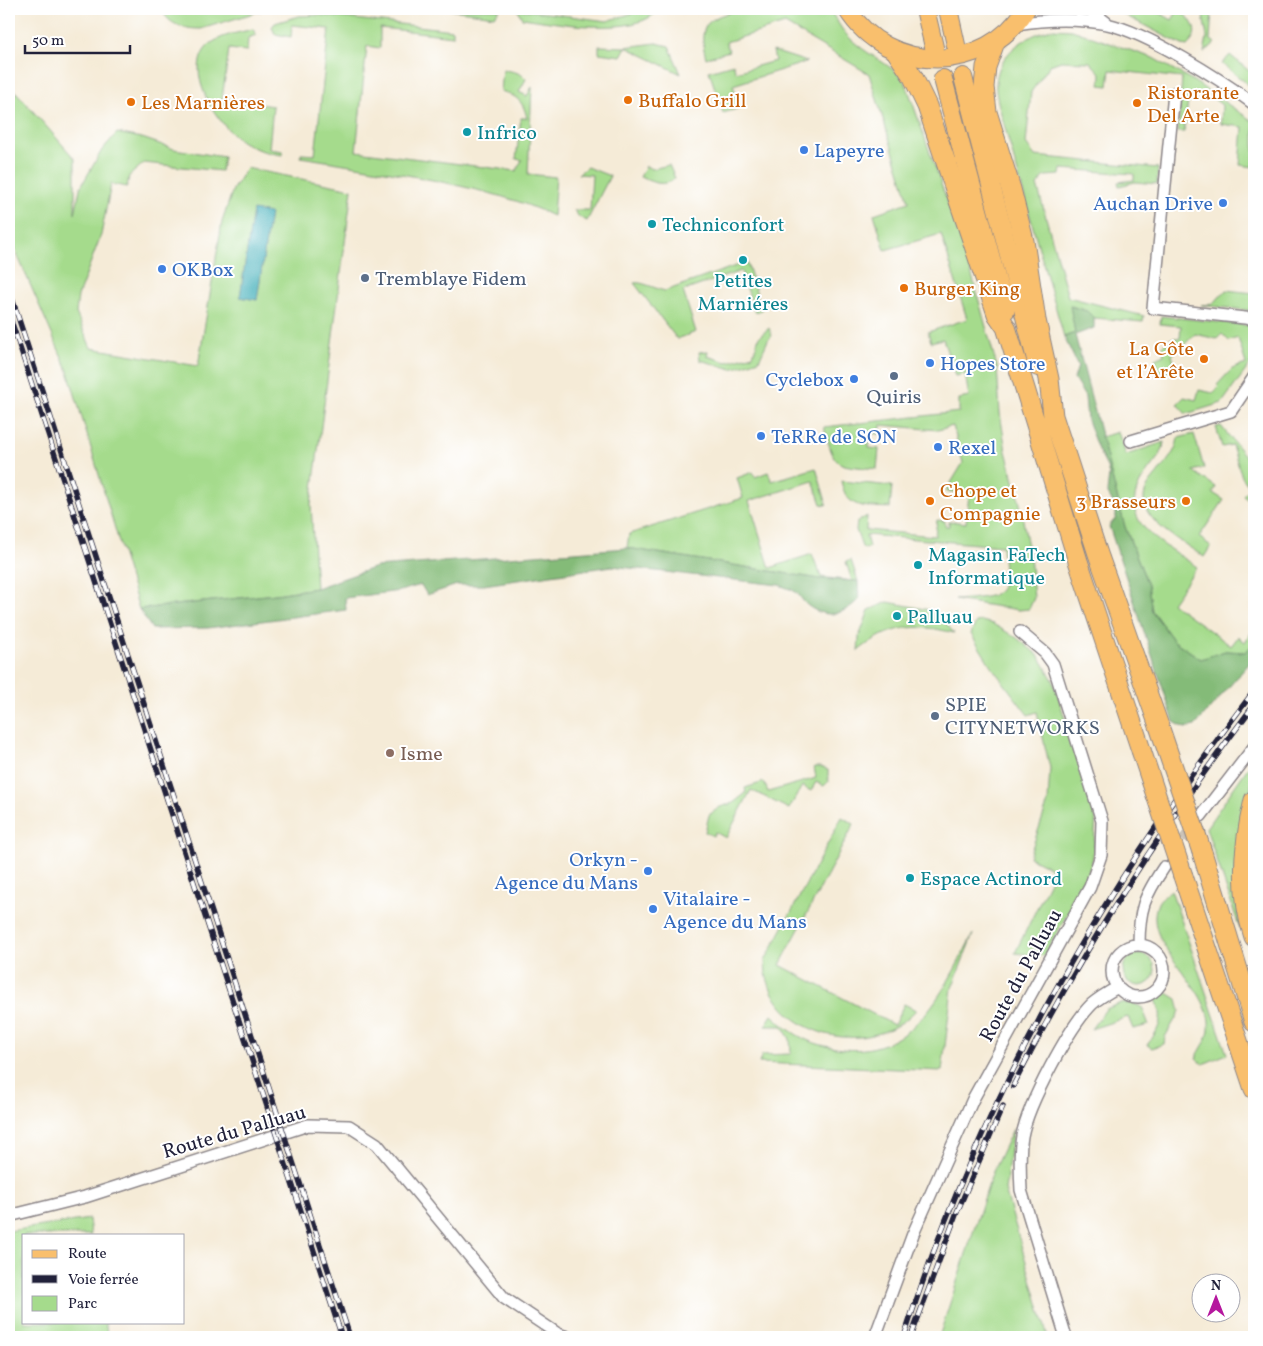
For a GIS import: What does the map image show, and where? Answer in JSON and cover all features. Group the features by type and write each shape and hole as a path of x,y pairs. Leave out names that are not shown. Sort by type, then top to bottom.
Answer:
{"highway":[{"path":"995,42 986,67 984,87 987,112 1011,189 1024,241 1036,320 1049,379 1052,416 1202,852 1254,1022"},
{"path":"896,51 918,85 927,106 997,314 1006,327 1078,561 1254,1090"},
{"path":"1254,800 1246,837 1243,872 1247,910 1254,937"}],"main road":[{"path":"848,9 867,32 896,51 921,58 944,59 966,55 995,42 1016,24 1026,9"},
{"path":"925,9 934,47"},
{"path":"948,9 956,46"},
{"path":"963,77 1028,331 1052,416"},
{"path":"943,79 1004,310 1006,327"}],"street":[{"path":"1089,9 1109,25"},
{"path":"1016,24 1058,19 1109,25 1146,40 1204,71 1254,104"},
{"path":"1174,93 1153,308 1254,319"},
{"path":"1131,441 1231,411 1254,377"},
{"name":"Route du Palluau","path":"875,1337 913,1234 973,1099 1090,887 1100,855 1102,820 1053,664 1045,653 1020,632"},
{"path":"1202,816 1254,747"},
{"path":"1139,945 1139,916 1149,889 1164,868"},
{"path":"1139,945 1153,950 1159,955 1164,969 1161,984 1151,994 1137,997 1123,992 1118,987 1112,972 1113,963 1123,950 1139,945"},
{"path":"1066,1337 1021,1190 1022,1136 1039,1090 1080,1019 1100,997 1118,987"},
{"name":"Route du Palluau","path":"9,1216 85,1197 308,1125 349,1126 377,1144 504,1298 558,1334 566,1337"}],"green space":[{"path":"161,9 192,9 201,12 207,9 267,9 201,29 177,25 168,19"},
{"path":"446,9 500,9 494,16"},
{"path":"517,9 607,21 646,9 659,9 648,18 633,24 594,26 522,18"},
{"path":"743,9 826,9 853,41 891,68 905,81 968,261 997,367 1000,413 1006,451 1019,499 1030,557 1034,598 1029,609 1019,610 955,600 984,597 999,591 1003,585 1004,576 1002,546 866,535 869,547 865,549 862,547 856,530 857,522 867,516 866,530 935,536 937,520 945,521 945,526 949,526 949,521 966,523 969,494 946,491 963,463 953,426 938,430 881,425 880,434 870,433 869,448 879,449 877,469 844,465 838,462 831,451 824,427 959,412 959,399 969,397 965,374 955,376 943,339 931,342 928,332 967,319 941,234 885,250 874,214 909,202 869,74 785,24 726,42 729,51 706,58 703,36 708,23 722,15"},
{"path":"1113,9 1153,9 1172,20 1178,10 1191,21 1195,31 1194,36 1187,46 1182,45"},
{"path":"1202,11 1212,11 1210,39 1215,43 1204,53 1207,37"},
{"path":"319,15 453,30 453,36 380,28 380,48 367,46 356,151 516,171 522,160 516,159 521,118 527,118 521,103 511,95 501,91 503,70 516,72 524,77 526,79 519,92 527,96 532,87 528,174 556,177 553,216 541,210 490,193 432,180 301,157 301,154 315,155 329,29 292,25 291,37 275,34 272,27 275,23 299,16"},
{"path":"253,29 256,35 248,38 247,51 229,49 222,99 273,106 269,149 283,151 283,155 257,149 234,135 215,112 207,99 202,85 199,71 201,58 207,47 223,37"},
{"path":"1052,29 1072,30 1153,58 1192,80 1254,122 1254,167 1240,165 1243,127 1221,124 1222,105 1210,96 1189,94 1184,132 1178,132 1182,78 1110,70 1108,86 1100,85 1101,74 1090,62 1061,61 1050,65 1031,92 1026,144 1035,156 1158,168 1157,184 1135,182 1119,186 1118,182 1134,180 1134,174 1061,169 1060,175 1045,176 1037,185 1068,297 1144,316 1143,322 1094,318 1086,311 1071,306 1075,333 1064,337 1000,110 996,89 998,72 1008,54 1023,41"},
{"path":"656,43 669,46 681,74 626,47 621,56 599,53 599,46 625,47"},
{"path":"773,51 807,62 733,85 740,108 723,113 709,71 733,64 736,72 775,61"},
{"path":"1230,55 1254,75 1254,89 1222,64"},
{"path":"9,84 75,159 75,214 80,188 102,150 117,133 142,138 174,149 224,157 221,171 144,163 129,176 127,187 111,184 101,235 78,296 76,313 91,348 198,366 222,222 233,189 246,168 352,189 311,504 316,588 139,609 68,371 9,236","holes":["253,211 270,213 257,300 240,297"]},
{"path":"669,165 675,178 667,183 649,181 640,177 646,166 652,169"},
{"path":"587,167 610,176 587,221 579,217 574,210 590,210 592,175 578,174"},
{"path":"747,262 762,310 755,312 741,271 683,291 696,332 677,339 634,283 645,284 665,291"},
{"path":"1226,290 1254,293 1254,311 1201,305 1213,304"},
{"path":"1070,306 1087,311 1094,318 1094,328 1075,335 1125,527 1148,585 1152,611 1174,641 1201,659 1225,651 1245,652 1254,643 1254,658 1195,726 1185,728 1174,722 1109,526 1116,518 1116,508 1107,492 1109,475 1087,420 1085,397 1074,379 1078,366 1064,337 1075,333"},
{"path":"1161,316 1254,326 1254,359 1222,403 1186,414 1177,404 1184,397 1196,400 1199,390 1213,393 1219,387 1217,385 1232,369 1246,364 1238,338 1229,341 1222,334 1217,339 1195,334 1172,355 1176,369 1160,374 1155,359 1164,355 1162,346 1172,338 1180,338 1181,326 1160,324"},
{"path":"769,328 772,336 768,340 759,360 732,369 700,360 699,352 708,351 707,356 727,362 753,355 759,337"},
{"path":"1221,426 1254,467 1254,503 1243,495 1250,488 1242,477 1232,445 1222,447 1216,427"},
{"path":"1118,432 1126,455 1164,442 1160,454 1137,489 1134,504 1137,517 1155,538 1197,567 1172,603 1231,646 1238,637 1245,642 1254,629 1254,643 1245,652 1225,651 1201,659 1174,641 1152,611 1148,585 1125,527 1101,437"},
{"name":"3 Brasseurs","path":"1194,434 1204,468 1193,471 1216,487 1213,493 1224,500 1199,537 1211,546 1204,557 1163,529 1147,510 1144,500 1148,486 1173,453 1178,438"},
{"path":"816,468 827,505 821,504 813,481 749,501 770,568 812,554 821,577 848,580 820,579 627,548 629,534 743,498 737,478 753,472 755,477 768,472 772,481"},
{"path":"841,481 892,486 890,508 858,505 848,498"},
{"path":"627,548 820,579 858,581 859,599 841,612 828,614 814,610 797,593 779,585 612,566 484,585 457,585 427,595 421,585 400,591 345,598 346,610 208,628 152,629 139,609 316,588 376,567"},
{"path":"851,560 858,581 852,581 846,562"},
{"path":"888,602 935,611 954,633 927,628 903,628 881,636 858,651 859,637 869,610"},
{"path":"982,621 993,624 1017,638 1039,656 1053,680 1096,819 1093,858 1085,883 1044,956 1015,953 1052,877 1048,876 1051,868 1029,857 1048,802 1050,768 1037,712 1028,715 991,666 971,634 976,622"},
{"path":"1251,763 1254,763 1254,773 1241,826 1236,858 1240,929 1206,828"},
{"path":"814,767 828,770 828,782 824,786 816,782 811,791 802,786 789,809 751,790 726,838 715,832 713,836 705,832 709,815 720,807 733,803 746,793 745,788 764,782 768,792 816,778"},
{"path":"842,817 854,824 780,965 894,1025 904,1004 916,1010 896,1026 872,1035 847,1037 823,1033 801,1023 782,1007 770,987 765,961"},
{"path":"1171,890 1227,1054 1203,1064 1196,1058 1206,1041 1209,1030 1207,1014 1190,982 1167,950 1159,935 1155,919 1159,901"},
{"path":"973,934 952,988 942,1071 759,1063 762,1055 791,1054 790,1039 782,1026 765,1026 772,1015 788,1029 804,1039 822,1045 843,1049 868,1049 890,1042 908,1030 924,1015 939,996"},
{"path":"1139,954 1145,955 1150,959 1154,964 1154,976 1150,981 1145,985 1139,986 1133,985 1128,981 1124,976 1123,970 1124,964 1128,959 1133,955"},
{"path":"1164,991 1177,999 1180,1011 1165,1037 1164,1044 1152,1048 1147,1045 1155,1034 1160,1018 1159,1006 1156,1000"},
{"path":"1121,1003 1142,1007 1149,1025 1133,1029 1128,1017 1091,1029 1106,1009"},
{"path":"1013,1129 1005,1190 1048,1337 939,1337 993,1171"},
{"path":"89,1219 91,1234 22,1234 22,1324 105,1324 108,1337 9,1337 9,1231"}],"water":[{"path":"253,210 270,213 257,300 240,297"}],"tunnel":[{"path":"1174,854 1195,824"}],"railway":[{"path":"9,289 350,1337"},
{"path":"9,314 342,1337"},
{"path":"904,1337 935,1249 969,1163 1008,1080 1050,999 1096,919 1146,842 1198,766 1254,691"},
{"path":"1013,1086 1067,986 1125,890 1220,750 1254,705"},
{"path":"911,1337 957,1212 1003,1106"}],"place":[{"name":"Buffalo Grill","path":"628,100"},
{"name":"Les Marnières","path":"131,102"},
{"name":"Ristorante Del Arte","path":"1137,103"},
{"name":"Infrico","path":"467,132"},
{"name":"Lapeyre","path":"804,150"},
{"name":"Auchan Drive","path":"1223,203"},
{"name":"Techniconfort","path":"652,224"},
{"name":"Petites Marniéres","path":"743,260"},
{"name":"OKBox","path":"162,269"},
{"name":"Tremblaye Fidem","path":"365,278"},
{"name":"Burger King","path":"904,288"},
{"name":"La Côte et l’Arête","path":"1204,359"},
{"name":"Hopes Store","path":"930,363"},
{"name":"Quiris","path":"894,376"},
{"name":"Cyclebox","path":"854,379"},
{"name":"TeRRe de SON","path":"761,436"},
{"name":"Rexel","path":"938,447"},
{"name":"Chope et Compagnie","path":"930,501"},
{"name":"3 Brasseurs","path":"1186,501"},
{"name":"Magasin FaTech Informatique","path":"918,565"},
{"name":"Palluau","path":"897,616"},
{"name":"SPIE CITYNETWORKS","path":"935,716"},
{"name":"Isme","path":"390,753"},
{"name":"Orkyn - Agence du Mans","path":"648,871"},
{"name":"Espace Actinord","path":"910,878"},
{"name":"Vitalaire - Agence du Mans","path":"653,909"}]}
